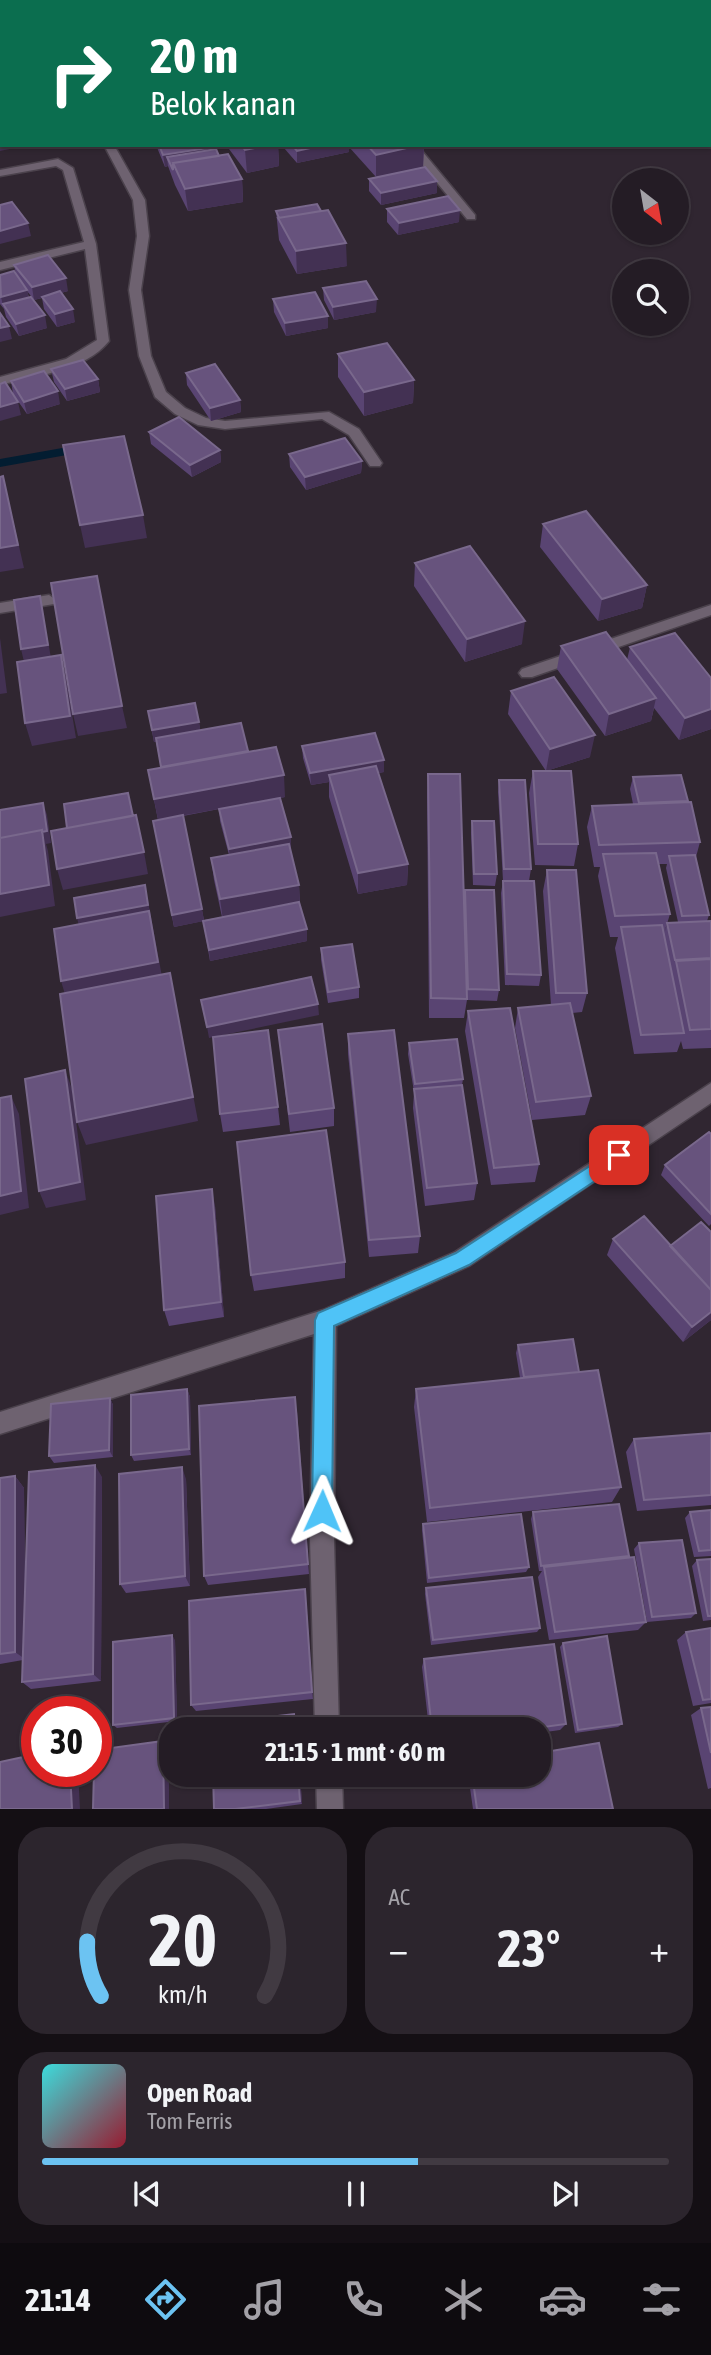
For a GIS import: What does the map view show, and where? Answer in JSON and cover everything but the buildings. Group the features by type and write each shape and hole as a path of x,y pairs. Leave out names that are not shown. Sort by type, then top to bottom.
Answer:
{"street":[{"path":"110,147 139,200 143,236 135,290 145,356 160,394 180,411 203,422 225,425 324,415 354,432 375,463"},
{"path":"413,147 471,217"},
{"path":"0,173 48,164 64,164 68,168 90,244 103,341 99,348 62,365 0,381"},
{"path":"0,266 90,244"},
{"path":"0,608 49,600"},
{"path":"527,673 711,610"},
{"path":"0,1423 325,1320 462,1259 711,1092"},
{"path":"325,1320 322,1538 327,1717"},
{"path":"329,1787 330,1809"}],"waterway":[{"path":"0,463 85,448"}],"route":[{"path":"322,1511 325,1320 462,1259 619,1155"}]}
